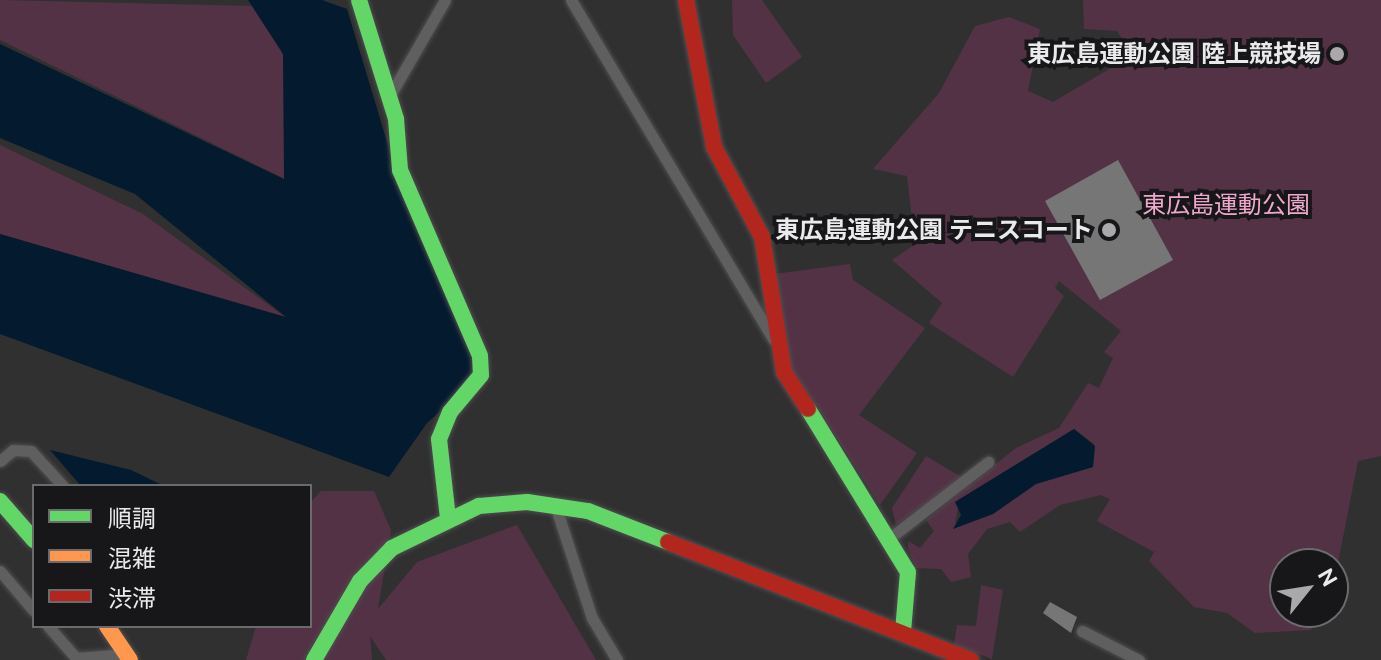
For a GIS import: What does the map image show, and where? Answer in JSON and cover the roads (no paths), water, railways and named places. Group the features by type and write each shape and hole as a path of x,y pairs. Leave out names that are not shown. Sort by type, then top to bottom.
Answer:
{"street":[{"path":"359,0 389,97 400,170 480,356 481,375 450,412 439,439 448,518"},
{"path":"389,97 445,0"},
{"path":"571,0 773,339"},
{"path":"686,0 714,147 762,237 773,339 784,372 891,537 908,572 903,631"},
{"path":"0,461 13,450 31,451 61,484"},
{"path":"891,537 988,462"},
{"path":"0,501 32,538"},
{"path":"555,505 592,618 617,660"},
{"path":"314,660 360,581 392,548 448,518 479,506 555,505 903,631 971,660"},
{"path":"0,571 32,609"},
{"path":"0,593 10,584"},
{"path":"50,628 76,658 128,657"},
{"path":"108,628 128,657"},
{"path":"1082,631 1139,660"}],"water":[{"path":"248,0 322,0 347,9 406,205 481,375 427,423 389,477 0,334 0,234 286,317 135,194 0,138 0,44 284,179 283,54"},
{"path":"1074,429 1095,446 1093,467 1036,484 993,514 953,529 961,515 955,502"},
{"path":"50,450 131,470 160,484 79,484"}],"place":[{"name":"東広島運動公園 陸上競技場","path":"1337,54"},
{"name":"東広島運動公園 テニスコート","path":"1109,230"}],"park label":[{"name":"東広島運動公園","path":"1226,205"}]}
